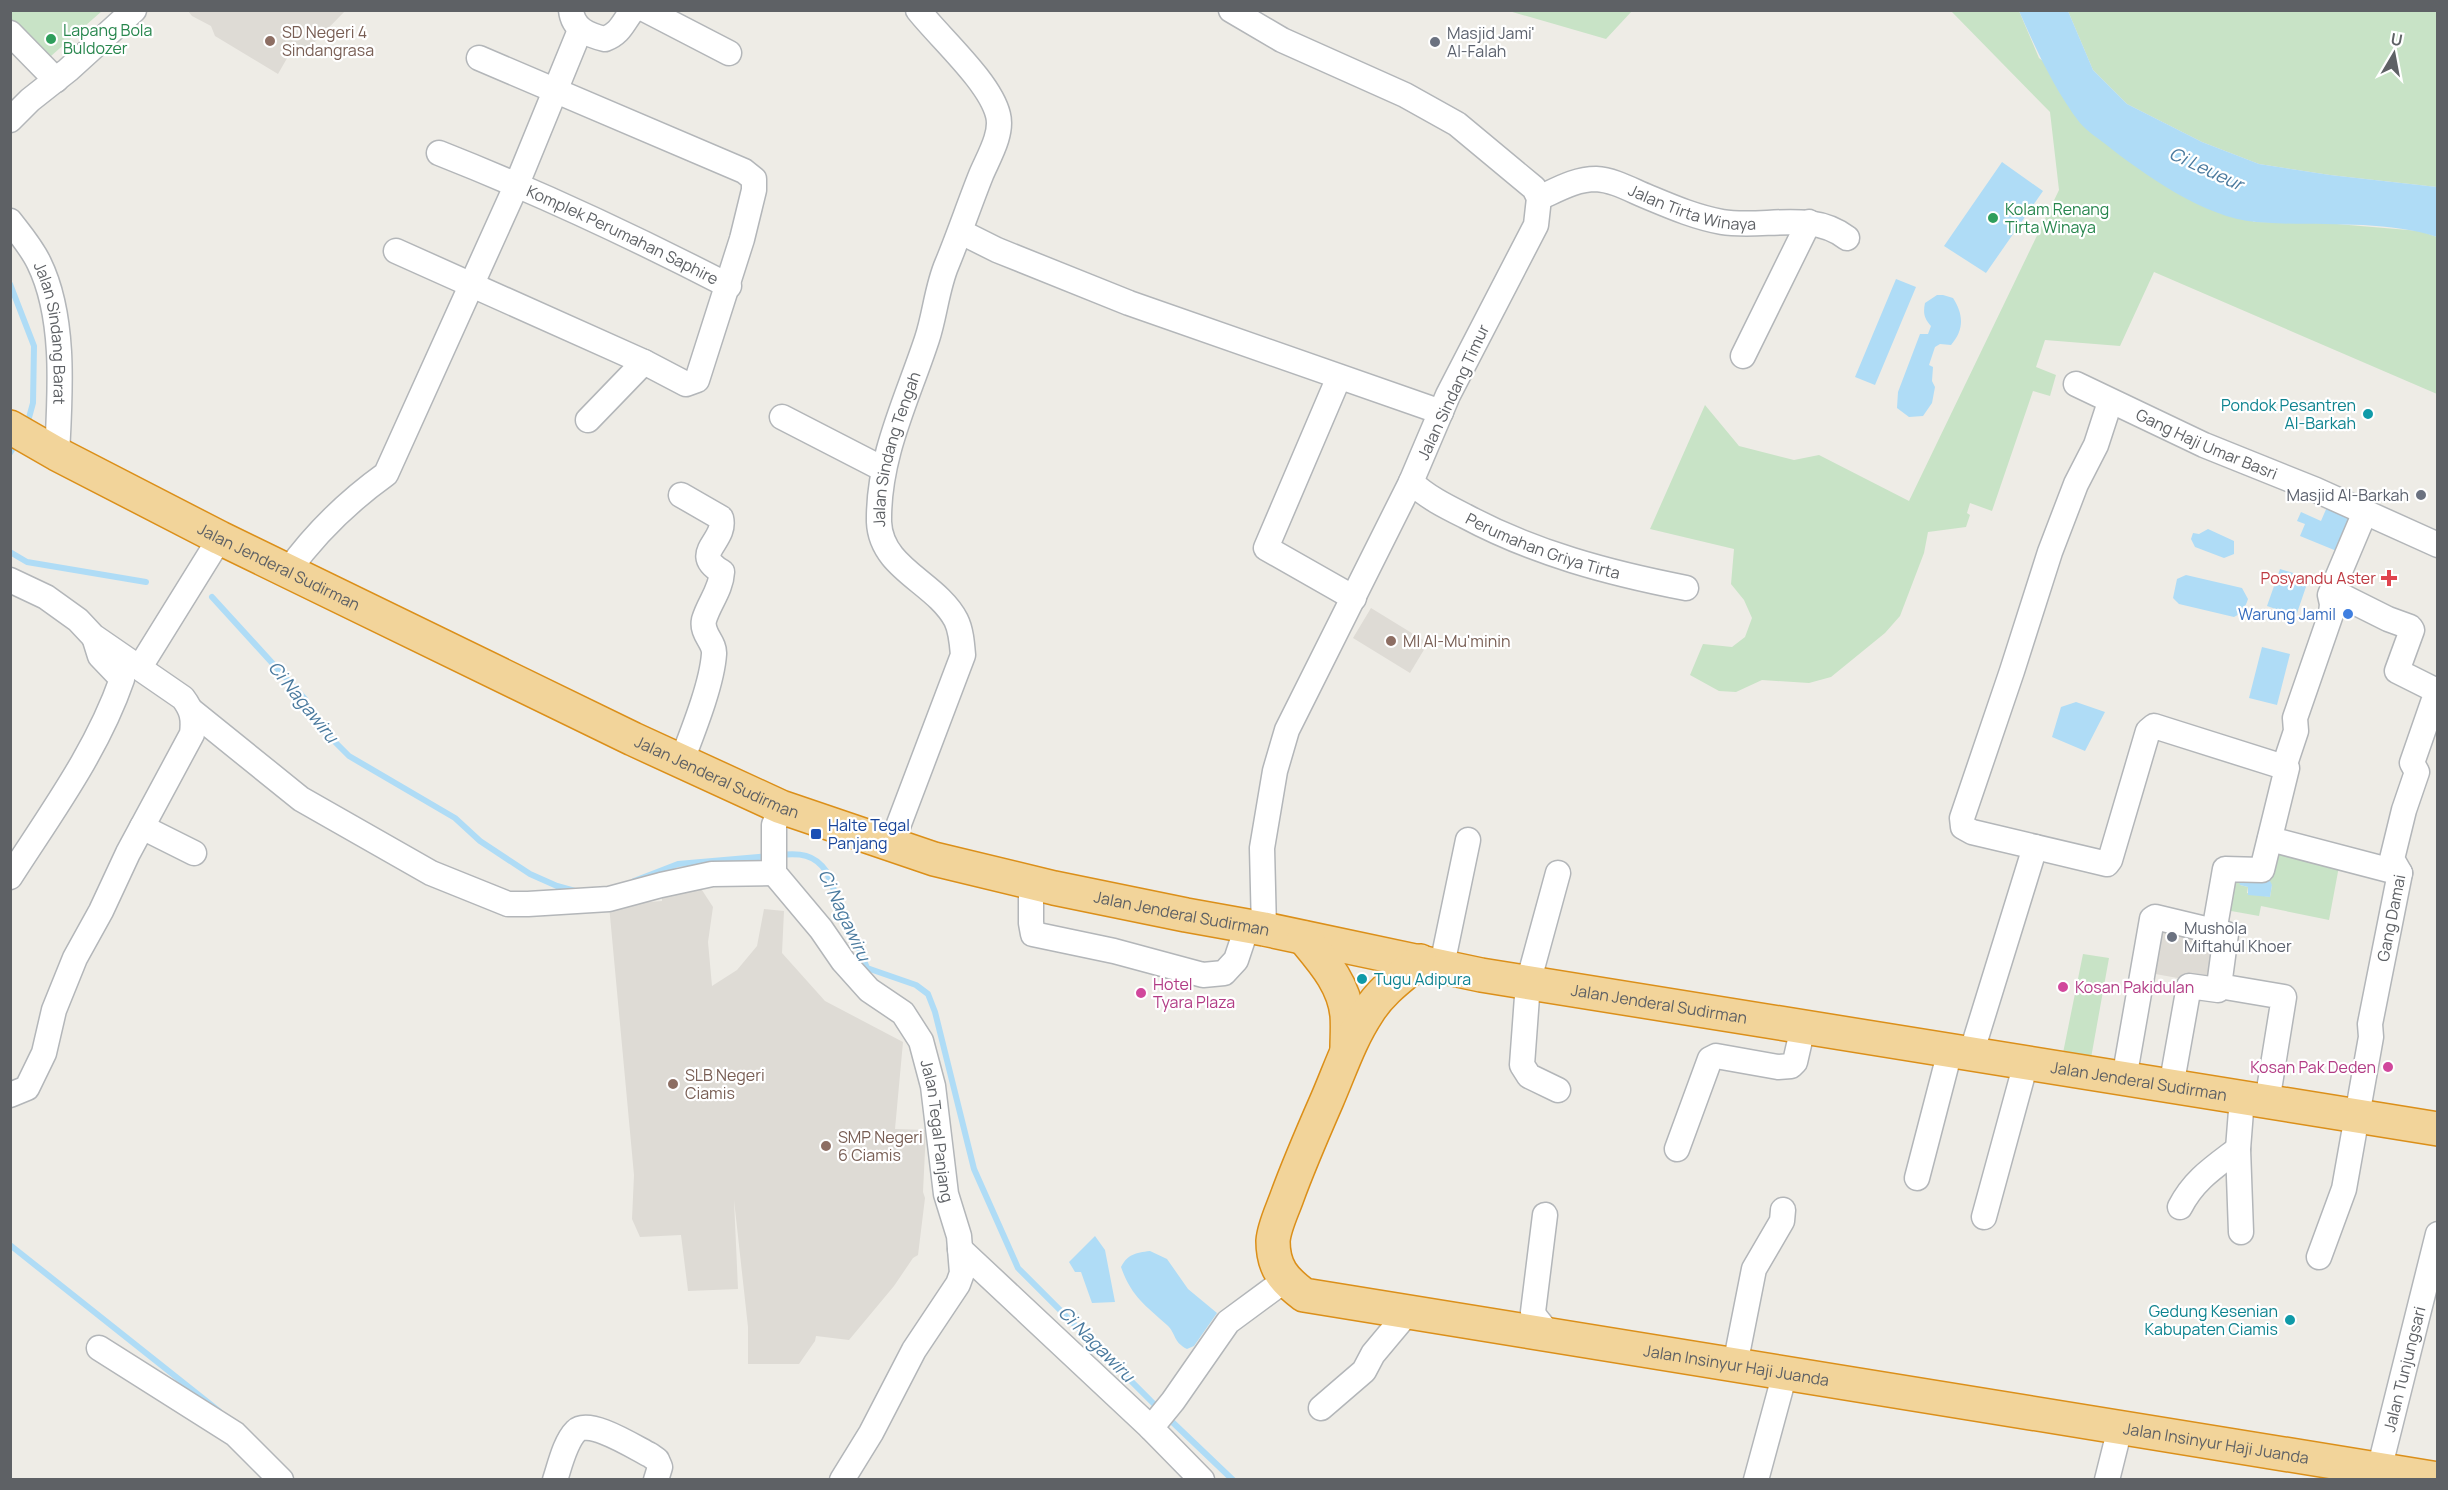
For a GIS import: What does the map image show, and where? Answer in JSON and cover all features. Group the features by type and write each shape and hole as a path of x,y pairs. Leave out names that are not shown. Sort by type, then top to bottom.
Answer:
{"highway":[{"name":"Jalan Jenderal Sudirman","path":"10,427 220,538 633,739 682,760 778,816 891,844 934,859 1031,882 1481,975 2438,1129"},
{"path":"1304,938 1333,974 1340,991 1347,1014 1347,1048"},
{"path":"1285,1280 1278,1269 1273,1240 1278,1221 1303,1153 1347,1048 1382,992 1431,963"},
{"name":"Jalan Insinyur Haji Juanda","path":"1285,1280 1304,1294 2120,1428 2328,1471 2379,1470 2438,1479"}],"street":[{"path":"10,120 134,10"},
{"name":"Komplek Perumahan Saphire","path":"288,571 315,535 363,490 386,474 517,184 556,91 575,20 605,39 614,36 633,10"},
{"path":"646,10 729,53"},
{"name":"Jalan Sindang Tengah","path":"891,844 963,655 959,628 948,609 906,571 884,546 879,505 883,469 900,411 914,379 934,316 945,267 961,232 992,149 999,116 991,99 973,73 918,10"},
{"path":"1232,10 1282,40 1405,95 1457,124 1534,188 1539,198"},
{"path":"10,33 45,66 56,80"},
{"name":"Komplek Perumahan Saphire","path":"396,251 644,362 686,384 697,380 729,286 754,190 754,179 744,171 479,58"},
{"name":"Komplek Perumahan Saphire","path":"440,153 517,184 644,242 729,286"},
{"name":"Jalan Tirta Winaya","path":"1539,198 1572,183 1594,179 1610,181 1681,211 1724,222 1750,225 1809,222 1826,225 1846,238"},
{"name":"Jalan Sindang Timur","path":"1031,882 1030,923 1033,933 1114,951 1203,975 1224,973 1236,960 1255,928 1262,848 1275,771 1287,730 1411,482 1441,412 1536,225 1539,198"},
{"name":"Jalan Sindang Barat","path":"10,221 39,263 52,305 59,346 50,449"},
{"path":"1743,356 1809,222"},
{"path":"961,232 997,250 1129,303 1441,412"},
{"path":"588,420 644,362"},
{"path":"1339,377 1266,548 1354,598"},
{"name":"Gang Haji Umar Basri","path":"2076,384 2204,445 2438,545"},
{"path":"2110,402 2096,445 2076,484 2054,542 2013,671 1962,818 1963,826 1972,832 2104,865 2109,863 2151,728 2154,726 2287,768 2262,870 2225,869 2214,932"},
{"path":"782,417 883,469"},
{"name":"Perumahan Griya Tirta","path":"1411,482 1426,496 1503,536 1619,575 1686,588"},
{"path":"681,495 721,518 723,522 718,539 709,548 708,555 712,567 723,572 703,628 715,651 709,679 682,760"},
{"path":"2284,767 2296,731 2295,718 2331,614 2330,595 2365,512"},
{"path":"140,667 220,538"},
{"path":"10,580 46,597 78,620 93,636 183,698 192,711 301,799 430,873 508,904 609,899 712,874 774,864 778,816"},
{"name":"Gang Damai","path":"2319,1257 2344,1189 2371,1037 2370,1024 2400,873 2392,859 2403,810 2417,772 2412,763 2434,713 2437,691 2397,672 2412,629 2332,591"},
{"path":"10,877 94,745 122,679 100,656 93,636"},
{"path":"10,1095 27,1088 44,1053 54,1010 75,958 192,734 192,711"},
{"path":"142,827 194,853"},
{"path":"2270,839 2400,873"},
{"path":"1431,963 1468,840"},
{"path":"1917,1178 2035,847"},
{"name":"Jalan Tegal Panjang","path":"774,864 843,961 869,990 903,1013 921,1041 933,1086 946,1194 959,1236 962,1273 958,1284 914,1350 871,1433 842,1479"},
{"path":"1558,873 1528,983 1522,1065 1529,1076 1558,1090"},
{"path":"2124,1079 2152,920 2155,917 2227,936 2218,990 2189,986 2171,1087"},
{"path":"2219,986 2284,998 2255,1100 2238,1149 2241,1232"},
{"path":"1677,1149 1710,1059 1716,1056 1778,1067 1791,1066 1795,1062 1803,1027"},
{"path":"1983,1217 2026,1063"},
{"path":"2180,1207 2189,1190 2202,1176 2238,1149"},
{"path":"1736,1365 1754,1269 1782,1221 1784,1210"},
{"path":"1545,1215 1533,1312 1534,1317 1544,1326 1547,1334"},
{"name":"Jalan Tunjungsari","path":"2379,1470 2438,1234"},
{"path":"960,1249 1153,1425 1202,1479"},
{"path":"1153,1425 1173,1401 1228,1322 1285,1280"},
{"path":"1321,1408 1364,1371 1373,1354 1409,1311"},
{"path":"99,1348 235,1434 281,1479"},
{"path":"1756,1479 1785,1373"},
{"path":"555,1479 572,1436 578,1429 585,1426 599,1430 650,1455 657,1460 660,1467 660,1478"},
{"path":"2108,1479 2120,1428"}],"shaded area":[{"name":"SD Negeri 4 Sindangrasa","path":"346,10 304,53 294,46 278,74 215,36 211,26 192,16 188,11"},
{"name":"MI Al-Mu'minin","path":"1371,608 1428,643 1410,673 1353,638"},
{"name":"SMP Negeri 6 Ciamis","path":"700,887 713,907 708,942 712,986 737,970 757,946 764,909 784,911 782,953 825,1001 903,1042 895,1129 926,1130 923,1192 925,1198 918,1255 913,1258 894,1286 849,1340 816,1336 799,1364 748,1364 748,1327 734,1200 738,1289 688,1291 681,1235 640,1237 632,1219 634,1175 609,905 662,901 662,890"},
{"path":"2153,919 2226,936 2217,985 2144,972"}],"green space":[{"name":"Lapang Bola Buldozer","path":"11,11 102,11 51,56 11,21"},
{"path":"1509,11 1632,11 1606,39"},
{"path":"1951,11 2019,11 2039,58 2254,222 2325,223 2420,231 2437,237 2437,394 2154,272 2120,346 2045,340 2036,367 2056,375 2050,396 2033,391 1992,511 1970,503 1967,513 1970,515 1966,527 1928,532 1924,553 1900,616 1885,633 1831,677 1809,683 1762,680 1736,692 1719,691 1690,675 1703,644 1732,647 1745,637 1752,618 1744,600 1731,584 1734,549 1650,529 1705,405 1739,446 1794,460 1819,455 1909,501 2059,190 2050,112"},
{"path":"2068,11 2437,11 2437,187 2330,175 2259,164 2202,142 2127,104 2093,70"},
{"path":"2272,842 2340,861 2329,920 2261,906 2259,916 2220,909 2227,872 2266,873","holes":["2267,881 2272,885 2270,897 2247,893 2248,887 2240,885"]},
{"path":"2083,954 2109,958 2091,1058 2063,1053"}],"water":[{"name":"Ci Leueur","path":"2019,11 2068,11 2093,70 2127,104 2202,142 2259,164 2330,175 2437,187 2437,237 2394,228 2256,222 2236,219 2176,193 2137,168 2080,123 2054,83"},
{"name":"Kolam Renang Tirta Winaya","path":"2002,162 2043,191 1986,273 1944,246"},
{"path":"1896,279 1916,287 1875,385 1855,377"},
{"path":"1937,295 1953,298 1961,316 1960,328 1951,345 1940,344 1935,347 1929,365 1933,367 1932,381 1935,387 1932,403 1923,416 1909,417 1897,408 1898,392 1920,334 1928,334 1931,326 1925,315 1925,303"},
{"path":"2327,507 2359,520 2344,554 2300,536 2305,524 2297,521 2301,512 2321,521"},
{"path":"2208,529 2234,541 2234,554 2224,558 2195,547 2191,539 2193,533 2199,534"},
{"path":"2280,569 2309,578 2296,616 2267,606"},
{"path":"2186,575 2242,588 2248,599 2244,608 2234,617 2179,604 2173,598 2177,579"},
{"path":"2262,647 2290,654 2277,705 2249,698"},
{"path":"2076,702 2105,712 2085,751 2052,737 2061,707"},
{"path":"2238,878 2270,881 2272,885 2270,897 2248,895 2248,887 2240,885"},
{"path":"1095,1236 1105,1250 1115,1302 1092,1303 1081,1272 1075,1272 1069,1262"},
{"path":"1150,1251 1167,1259 1188,1289 1217,1313 1194,1346 1187,1349 1179,1343 1170,1328 1134,1293 1121,1267 1126,1259 1133,1255"}],"waterway":[{"name":"Ci Nagawiru","path":"10,284 34,346 33,403 27,425"},
{"name":"Ci Nagawiru","path":"10,453 17,442"},
{"name":"Ci Nagawiru","path":"10,552 27,562 146,582"},
{"name":"Ci Nagawiru","path":"212,597 305,699 319,726 349,756 455,818 480,841 530,874 575,891"},
{"name":"Ci Nagawiru","path":"780,855 806,856 817,861 826,871 867,968 916,985 928,994 935,1012 974,1169 1018,1268 1159,1409"},
{"name":"Ci Nagawiru","path":"634,881 678,864 770,856"},
{"path":"10,1245 219,1411"},
{"name":"Ci Nagawiru","path":"1166,1416 1233,1480"}],"place":[{"name":"Lapang Bola Buldozer","path":"51,39"},
{"name":"SD Negeri 4 Sindangrasa","path":"270,41"},
{"name":"Masjid Jami' Al-Falah","path":"1435,42"},
{"name":"Kolam Renang Tirta Winaya","path":"1993,218"},
{"name":"Pondok Pesantren Al-Barkah","path":"2368,414"},
{"name":"Masjid Al-Barkah","path":"2421,495"},
{"name":"Posyandu Aster","path":"2389,578"},
{"name":"Warung Jamil","path":"2348,614"},
{"name":"MI Al-Mu'minin","path":"1391,641"},
{"name":"Halte Tegal Panjang","path":"816,834"},
{"name":"Mushola Miftahul Khoer","path":"2172,937"},
{"name":"Tugu Adipura","path":"1362,979"},
{"name":"Kosan Pakidulan","path":"2063,987"},
{"name":"Hotel Tyara Plaza","path":"1141,993"},
{"name":"Kosan Pak Deden","path":"2388,1067"},
{"name":"SLB Negeri Ciamis","path":"673,1084"},
{"name":"SMP Negeri 6 Ciamis","path":"826,1146"},
{"name":"Gedung Kesenian Kabupaten Ciamis","path":"2290,1320"}]}
